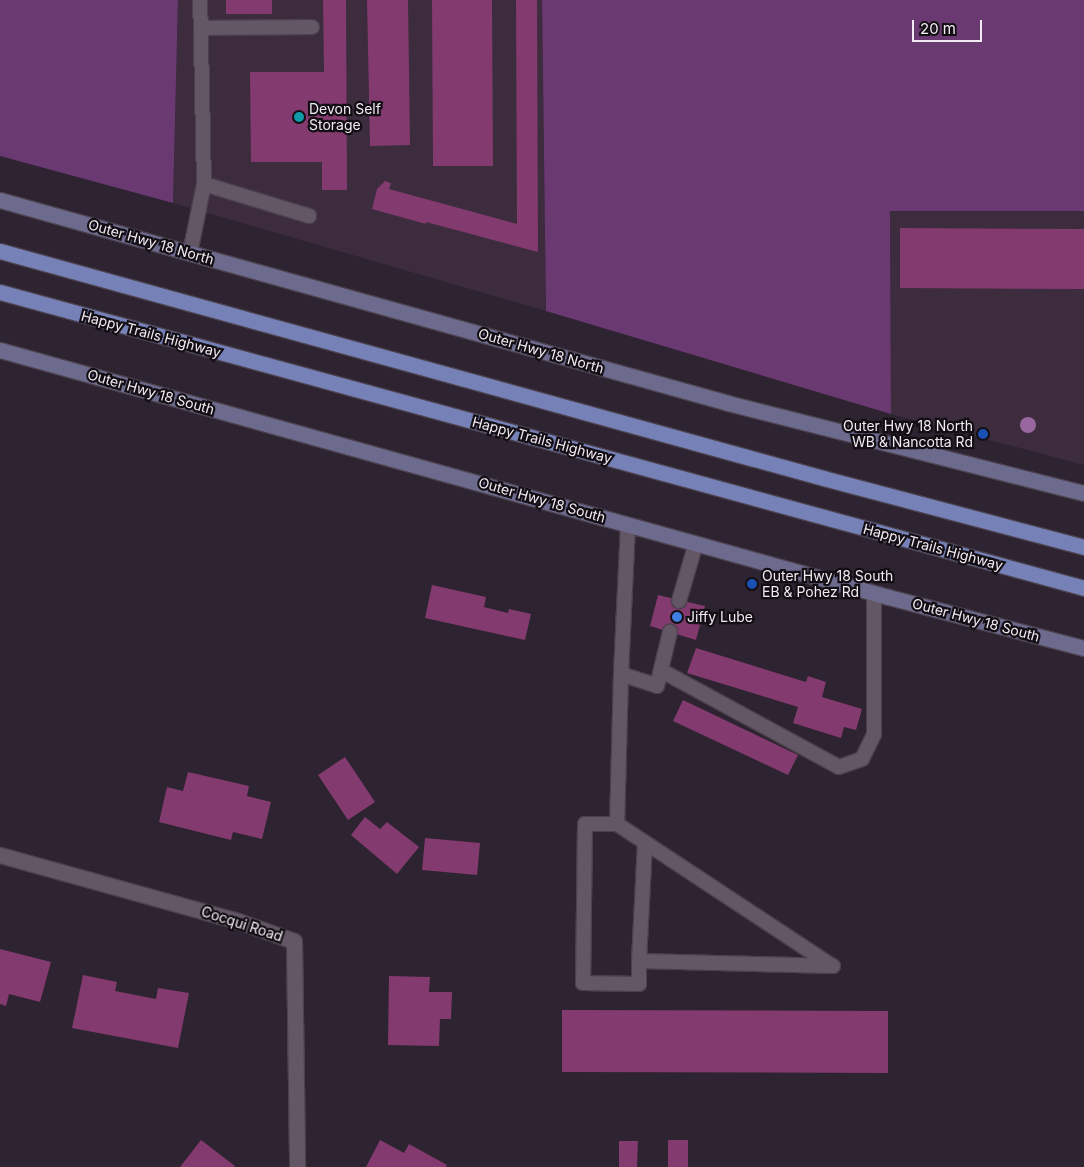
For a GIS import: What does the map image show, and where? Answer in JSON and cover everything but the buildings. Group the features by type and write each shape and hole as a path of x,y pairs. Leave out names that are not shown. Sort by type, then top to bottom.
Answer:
{"main road":[{"path":"0,251 813,475 1084,547"},
{"name":"Happy Trails Highway","path":"0,292 1084,588"}],"street":[{"name":"Outer Hwy 18 North","path":"0,200 728,403 1084,493"},
{"name":"Outer Hwy 18 South","path":"0,350 874,593 1084,648"},
{"name":"Cocqui Road","path":"0,855 238,921 294,941 297,1167"}],"lane":[{"path":"190,253 204,184 200,0"},
{"path":"201,28 312,27"},
{"path":"204,184 309,216"},
{"path":"617,824 628,524"},
{"path":"679,601 696,543"},
{"path":"662,670 839,767 862,759 874,734 874,593"},
{"path":"621,674 657,686 670,632"},
{"path":"638,961 833,966 617,824 585,824 583,983 640,984 638,961 645,843"}],"shaded area":[{"path":"0,0 178,0 173,203 0,156"},
{"path":"178,0 542,0 546,311 173,203"},
{"path":"542,0 1084,0 1084,211 890,211 891,414 546,311"},
{"path":"890,211 1084,211 1084,465 891,414"}],"place":[{"name":"Devon Self Storage","path":"299,117"},
{"name":"Outer Hwy 18 North WB & Nancotta Rd","path":"983,434"},
{"name":"Outer Hwy 18 South EB & Pohez Rd","path":"752,584"},
{"name":"Jiffy Lube","path":"677,617"}]}
